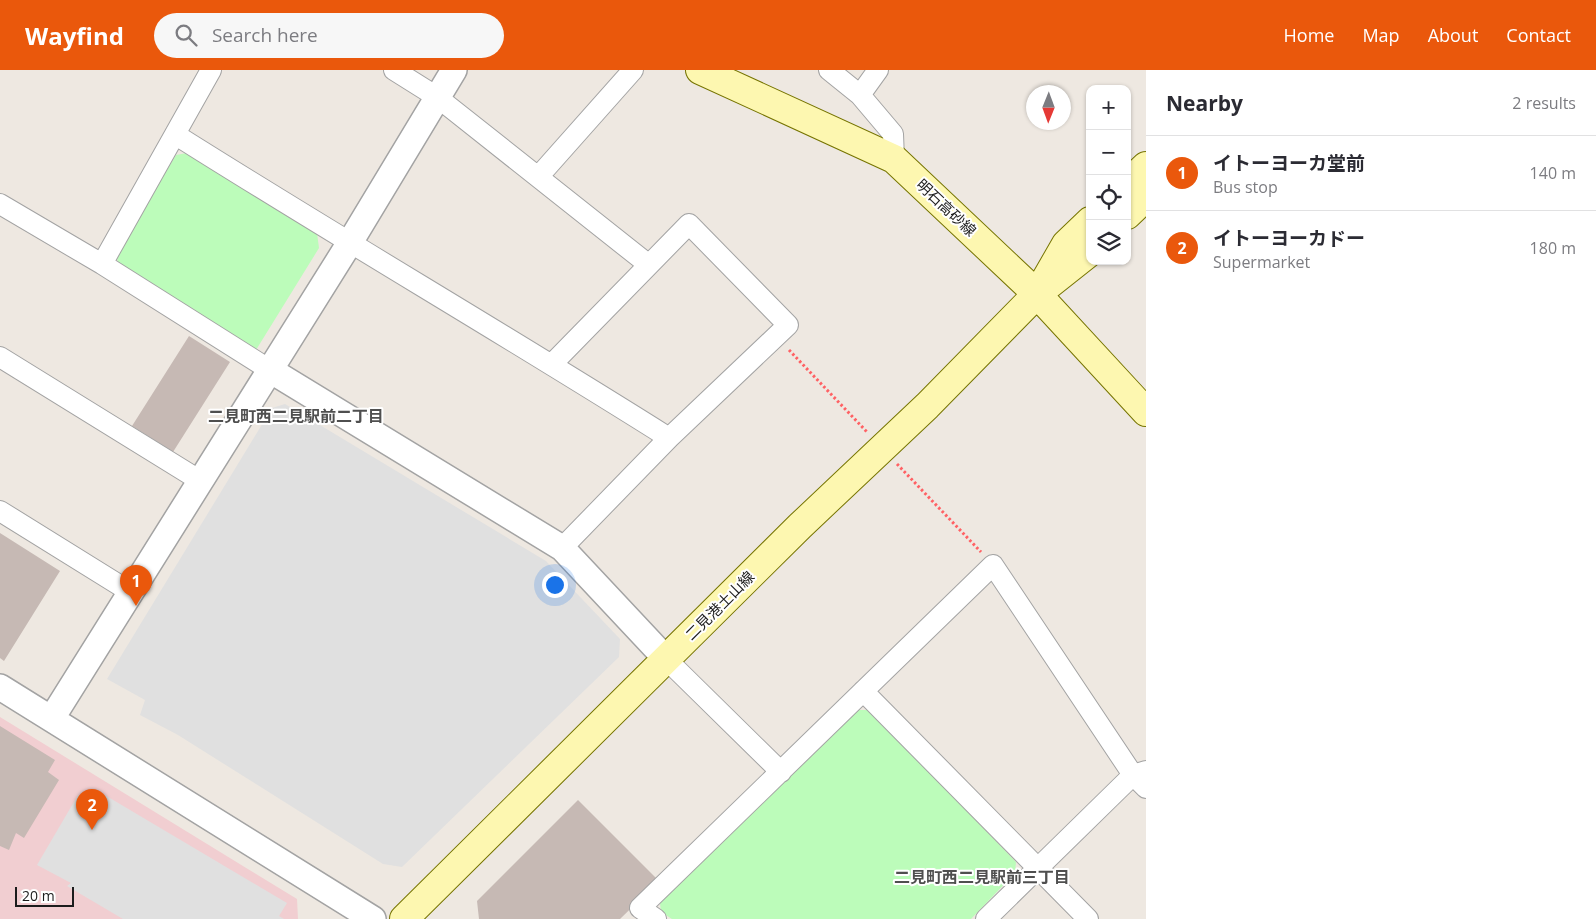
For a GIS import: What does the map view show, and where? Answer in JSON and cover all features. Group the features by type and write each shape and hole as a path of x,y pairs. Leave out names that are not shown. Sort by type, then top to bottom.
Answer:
{"main road":[{"name":"明石高砂線","path":"700,70 894,159 1037,294 1146,412"},
{"path":"1131,180 1146,166"},
{"path":"1131,211 1146,197"},
{"name":"二見港土山線","path":"1037,294 1066,244 1086,224"},
{"name":"二見港土山線","path":"404,919 800,526 927,406 1037,294 1086,256"}],"street":[{"path":"102,264 176,136 211,70"},
{"path":"394,70 437,97 649,265"},
{"path":"52,718 132,594 199,480 349,244 454,70"},
{"path":"538,177 632,70"},
{"path":"829,70 860,95 893,134 894,159"},
{"path":"860,95 878,70"},
{"path":"176,136 349,244 552,364 669,438"},
{"path":"0,204 102,264 270,370 562,548 667,660 781,772"},
{"path":"552,364 689,224 788,325 669,438 562,548"},
{"path":"0,357 199,480"},
{"path":"0,511 132,594"},
{"path":"656,919 640,908 993,565 1142,778 1040,868 986,919"},
{"path":"0,686 373,919"},
{"path":"863,691 1040,868 1088,919"}],"shaded area":[{"path":"285,404 546,561 620,639 619,657 402,867 383,864 178,735 140,715 145,700 107,679 272,408"},
{"path":"0,717 297,899 298,919 0,919"},
{"path":"98,791 287,903 279,916 284,919 123,919 67,886 71,883 37,865 78,795 89,801"}],"green space":[{"path":"187,153 317,233 319,248 256,350 119,267 116,254 176,155"},
{"path":"858,710 870,710 1016,862 1015,873 971,919 672,919 661,912 660,903"}],"building":[{"path":"189,336 230,362 173,452 132,426"},
{"path":"0,533 60,571 4,661 0,658"},
{"path":"0,726 55,760 48,772 59,780 24,838 16,833 9,850 0,846"},
{"path":"578,800 659,881 620,919 479,919 477,901"}],"place":[{"name":"イトーヨーカ堂前","path":"136,606"},
{"name":"イトーヨーカドー","path":"92,830"}],"district":[{"name":"二見町西二見駅前二丁目","path":"296,416"},
{"name":"二見町西二見駅前三丁目","path":"982,877"}]}
